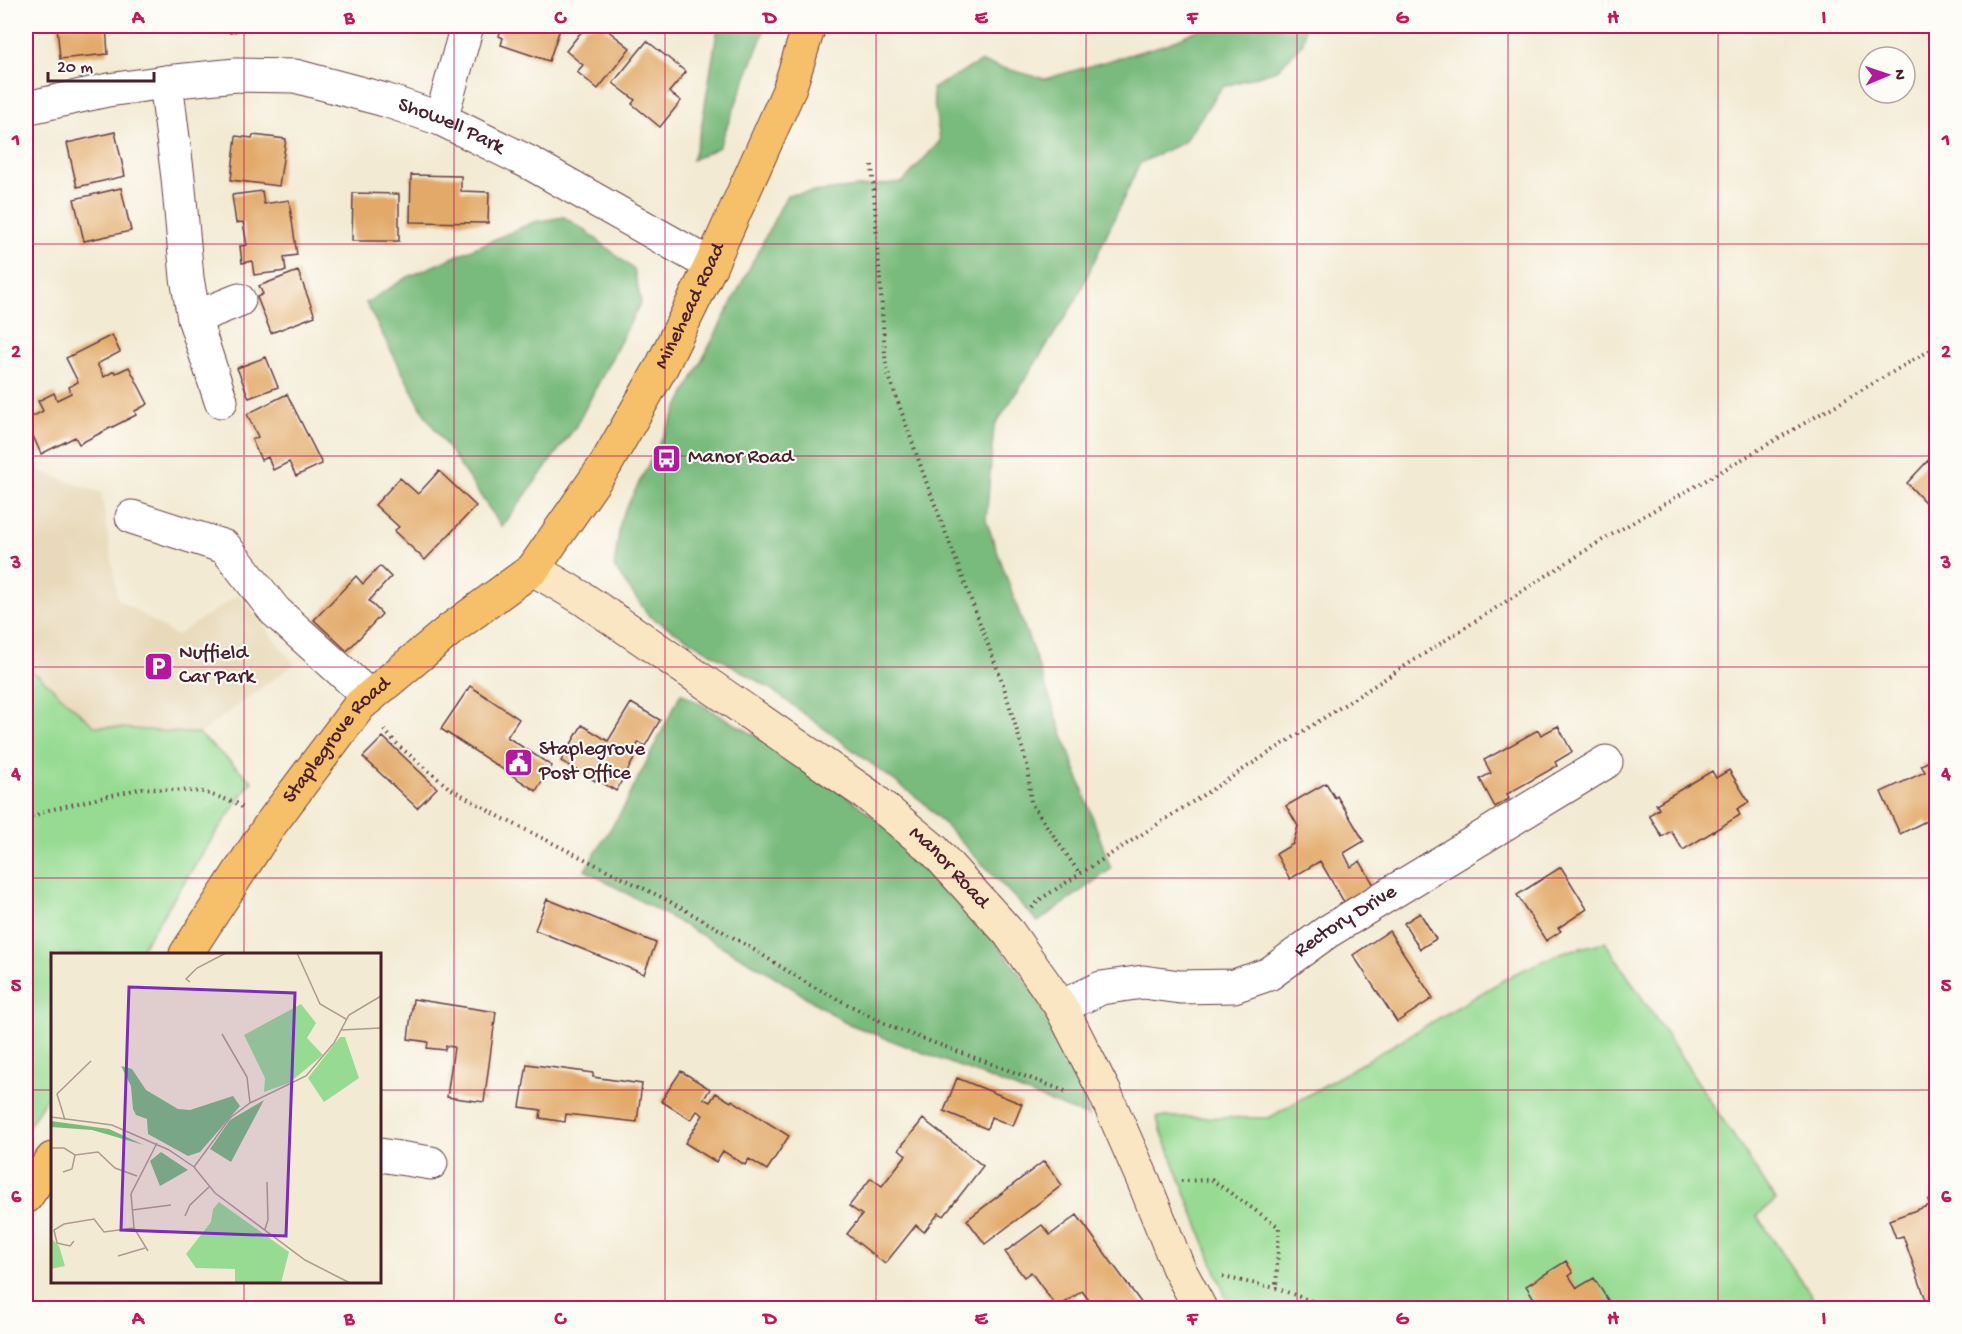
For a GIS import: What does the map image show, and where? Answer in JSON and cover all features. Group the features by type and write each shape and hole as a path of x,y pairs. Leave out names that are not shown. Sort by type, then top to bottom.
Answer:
{"main road":[{"name":"Minehead Road","path":"533,569 606,464 662,366 711,265 789,90 809,26"},
{"name":"Staplegrove Road","path":"187,953 270,825 365,701 451,629 533,569"},
{"path":"26,1197 51,1160"}],"street":[{"path":"441,119 467,26"},
{"name":"Showell Park","path":"26,108 108,90 166,82 236,75 295,76 385,100 441,119 530,163 711,265"},
{"path":"166,82 187,278 194,318 221,401"},
{"path":"194,318 239,300"},
{"path":"132,517 225,547 275,611 365,701"},
{"name":"Manor Road","path":"533,569 631,631 868,795 934,850 1009,933 1061,1006 1104,1091 1178,1267 1200,1308"},
{"name":"Rectory Drive","path":"1061,1006 1101,988 1143,982 1180,987 1234,986 1269,974 1327,932 1606,762"},
{"path":"381,1155 431,1163"}],"path":[{"path":"872,165 886,368 1003,684 1028,768 1031,803 1080,874"},
{"path":"1009,933 1039,900 1599,542 1936,347"},
{"path":"365,701 400,747 448,787 500,817 669,901 810,985 894,1028 1087,1099 1104,1091"},
{"path":"26,819 49,810 142,788 203,792 236,803 270,825"},
{"path":"1144,1182 1212,1180 1279,1227 1276,1288"},
{"path":"1178,1267 1276,1288 1330,1308"}],"shaded area":[{"name":"Nuffield Car Park","path":"26,466 101,493 118,599 176,636 239,594 294,664 199,734 94,726 39,676 26,669"}],"green space":[{"path":"718,26 766,26 719,147 692,160 701,130"},
{"path":"1206,26 1305,26 1303,43 1277,70 1222,87 1184,142 1140,163 1075,302 994,427 986,520 1111,869 1038,922 923,802 768,687 649,616 614,567 621,518 787,195 903,182 940,141 932,89 980,62 1045,79 1167,44"},
{"path":"564,217 589,233 634,270 641,302 576,426 502,527 424,413 366,303 406,278 534,222"},
{"path":"26,669 39,676 94,726 199,734 252,781 139,953 51,953 51,1090 26,1131"},
{"path":"681,693 808,766 915,849 984,926 1035,994 1081,1084 1089,1117 844,1022 768,972 585,870 624,807"},
{"path":"1605,942 1776,1200 1757,1216 1820,1308 1230,1308 1156,1117 1269,1118 1514,974 1563,952"}],"building":[{"path":"57,26 106,26 108,54 60,59"},
{"path":"167,26 193,26 169,33"},
{"path":"227,26 253,26 230,33"},
{"path":"502,26 561,26 549,61 501,45 503,38 499,36"},
{"path":"586,26 602,26 630,48 598,89 577,72 583,65 566,51"},
{"path":"647,41 686,72 669,92 681,101 660,127 632,104 635,100 613,83"},
{"path":"115,132 125,176 77,187 67,143"},
{"path":"253,135 286,139 279,186 231,180 236,136 252,138"},
{"path":"411,175 461,176 461,191 489,192 488,223 410,222"},
{"path":"121,188 131,231 84,241 74,199"},
{"path":"262,191 264,204 289,200 297,255 284,257 286,271 254,275 252,261 242,263 240,246 247,245 243,222 236,223 232,195"},
{"path":"353,193 399,194 399,241 352,241"},
{"path":"298,271 315,316 271,333 257,297 263,294 259,286"},
{"path":"112,335 120,352 97,364 104,377 114,371 116,373 129,367 148,404 135,411 136,415 79,444 75,437 41,454 26,420 43,411 38,401 54,393 57,400 71,393 69,387 78,382 66,358"},
{"path":"266,357 278,387 249,398 237,368"},
{"path":"287,394 322,464 296,476 289,462 273,470 268,457 261,460 252,440 258,437 247,414"},
{"path":"1936,452 1936,514 1907,483"},
{"path":"439,471 476,506 425,560 394,531 399,527 375,505 400,478 418,494"},
{"path":"380,566 391,577 369,601 382,614 347,651 314,620 356,576 363,584"},
{"path":"470,686 519,719 507,737 552,766 536,791 441,729"},
{"path":"631,703 660,720 645,746 639,742 631,755 635,757 616,791 561,761 582,725 608,741"},
{"path":"1558,726 1572,752 1555,762 1557,766 1507,794 1509,799 1495,807 1480,779 1491,773 1484,760 1538,730 1541,735"},
{"path":"383,737 437,788 417,808 363,757"},
{"path":"1936,758 1936,822 1928,826 1926,821 1900,834 1881,792 1925,772 1921,765"},
{"path":"1729,770 1749,802 1737,809 1740,815 1683,850 1671,831 1662,837 1649,815 1659,809 1656,804 1712,771 1716,778"},
{"path":"1326,783 1335,798 1337,796 1364,841 1344,853 1351,867 1360,861 1374,885 1344,902 1320,861 1290,879 1276,854 1293,844 1298,826 1286,806"},
{"path":"1561,867 1587,909 1558,928 1561,931 1546,941 1517,895"},
{"path":"547,899 656,943 644,974 535,930"},
{"path":"1420,913 1436,939 1420,949 1404,923"},
{"path":"1389,931 1433,998 1397,1022 1353,955"},
{"path":"413,999 496,1012 484,1102 447,1097 454,1047 446,1046 445,1050 427,1048 428,1042 408,1039"},
{"path":"527,1064 593,1073 593,1077 642,1084 637,1122 566,1114 565,1122 540,1118 541,1110 520,1107"},
{"path":"681,1071 710,1089 704,1099 710,1102 716,1093 731,1102 732,1100 789,1136 767,1170 749,1159 745,1165 723,1151 716,1162 685,1143 703,1115 697,1111 691,1120 661,1101"},
{"path":"957,1078 1022,1104 1013,1126 991,1117 987,1129 944,1111"},
{"path":"923,1119 983,1166 944,1216 939,1213 924,1232 916,1225 885,1264 847,1234 862,1215 849,1206 871,1178 882,1186 906,1155 899,1149"},
{"path":"1044,1161 1062,1185 985,1244 967,1220"},
{"path":"1936,1197 1936,1308 1923,1308 1921,1302 1926,1300 1903,1236 1896,1238 1889,1220 1930,1205 1928,1200"},
{"path":"1077,1215 1145,1308 1095,1308 1082,1291 1057,1308 1031,1272 1024,1277 1005,1252 1042,1225 1050,1235"},
{"path":"1566,1261 1573,1273 1569,1276 1577,1288 1594,1278 1613,1308 1540,1308 1526,1286"}],"place":[{"name":"Manor Road","path":"667,458"},
{"name":"Nuffield Car Park","path":"158,666"},
{"name":"Staplegrove Post Office","path":"518,762"}]}
